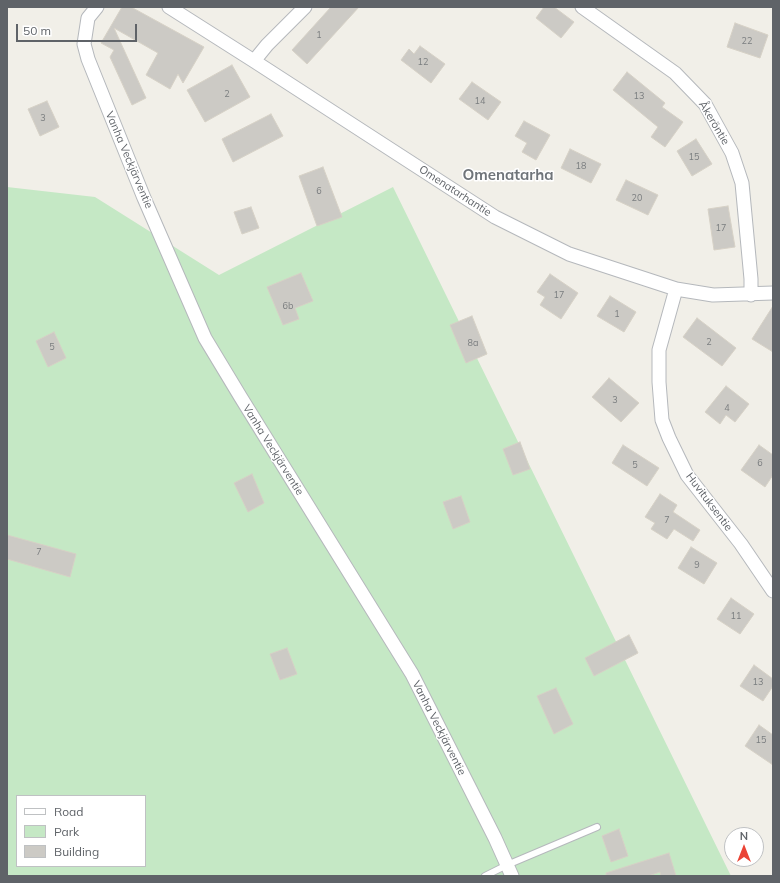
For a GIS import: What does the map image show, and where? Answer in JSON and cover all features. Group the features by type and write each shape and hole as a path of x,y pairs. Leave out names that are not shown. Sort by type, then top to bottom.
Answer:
{"street":[{"name":"Vanha Veckjärventie","path":"97,7 88,18 84,44 88,60 144,198 206,338 240,396 412,674 495,838 509,871"},
{"name":"Omenatarhantie","path":"168,7 496,217 569,254 676,289 713,295 751,295 773,293"},
{"path":"254,61 267,45 305,7"},
{"name":"Åkeröntie","path":"582,7 675,74 705,104 732,153 742,183 751,279 751,295"},
{"name":"Huvituksentie","path":"676,289 659,350 659,382 662,420 668,438 687,475 741,544 773,590"}],"lane":[{"path":"485,876 509,871 596,827"}],"green space":[{"path":"7,187 95,197 219,275 393,187 724,862 724,867 727,867 731,876 7,876"}],"building":[{"path":"122,7 131,7 204,47 183,83 178,74 170,89 146,75 158,53 114,28 146,98 132,105 110,57 114,50 101,43"},
{"path":"331,7 359,7 307,64 292,50"},
{"path":"544,7 554,7 574,22 561,38 536,18"},
{"path":"735,23 768,35 760,58 727,47"},
{"path":"420,46 445,64 431,83 401,60 409,49 414,54"},
{"path":"232,65 250,97 205,122 187,90"},
{"path":"627,72 665,103 662,107 683,122 665,147 651,137 658,127 613,90"},
{"path":"472,82 501,102 488,120 459,99"},
{"path":"47,101 59,127 40,136 28,109"},
{"path":"271,114 283,136 233,162 222,139"},
{"path":"524,121 550,135 536,160 522,152 527,143 515,136"},
{"path":"696,139 712,164 692,176 677,151"},
{"path":"570,149 601,164 591,183 561,168"},
{"path":"323,167 342,217 317,226 299,176"},
{"path":"626,180 658,195 648,215 616,200"},
{"path":"728,206 735,247 714,250 708,209"},
{"path":"251,207 259,228 242,234 234,212"},
{"path":"301,273 313,301 295,308 299,319 283,325 267,287"},
{"path":"550,274 578,293 561,319 540,305 545,297 537,292"},
{"path":"610,296 636,312 624,332 597,316"},
{"path":"773,306 773,352 752,339"},
{"path":"472,316 487,354 466,363 450,325"},
{"path":"697,318 736,348 722,366 683,337"},
{"path":"54,332 66,358 48,367 36,341"},
{"path":"609,378 639,403 621,422 592,397"},
{"path":"726,386 749,404 735,422 726,415 720,424 705,412"},
{"path":"520,442 530,469 513,475 503,449"},
{"path":"623,445 659,468 647,486 612,463"},
{"path":"759,445 773,455 773,475 765,487 741,470"},
{"path":"252,474 264,503 248,512 234,483"},
{"path":"660,494 677,505 673,512 700,530 693,541 674,529 667,539 651,529 655,523 645,517"},
{"path":"461,496 470,522 453,529 443,502"},
{"path":"7,535 76,554 70,577 7,559"},
{"path":"691,547 717,563 704,584 678,568"},
{"path":"731,598 754,614 740,634 717,619"},
{"path":"629,635 638,653 594,676 585,658"},
{"path":"287,648 297,674 280,680 270,654"},
{"path":"754,665 773,679 773,686 763,701 740,686"},
{"path":"556,688 573,724 554,734 537,696"},
{"path":"759,725 773,735 773,765 745,746"},
{"path":"619,829 628,856 611,862 602,836"},
{"path":"669,853 676,876 661,876 660,872 648,876 606,876 606,873"}],"district":[{"name":"Omenatarha","path":"508,175"}]}
